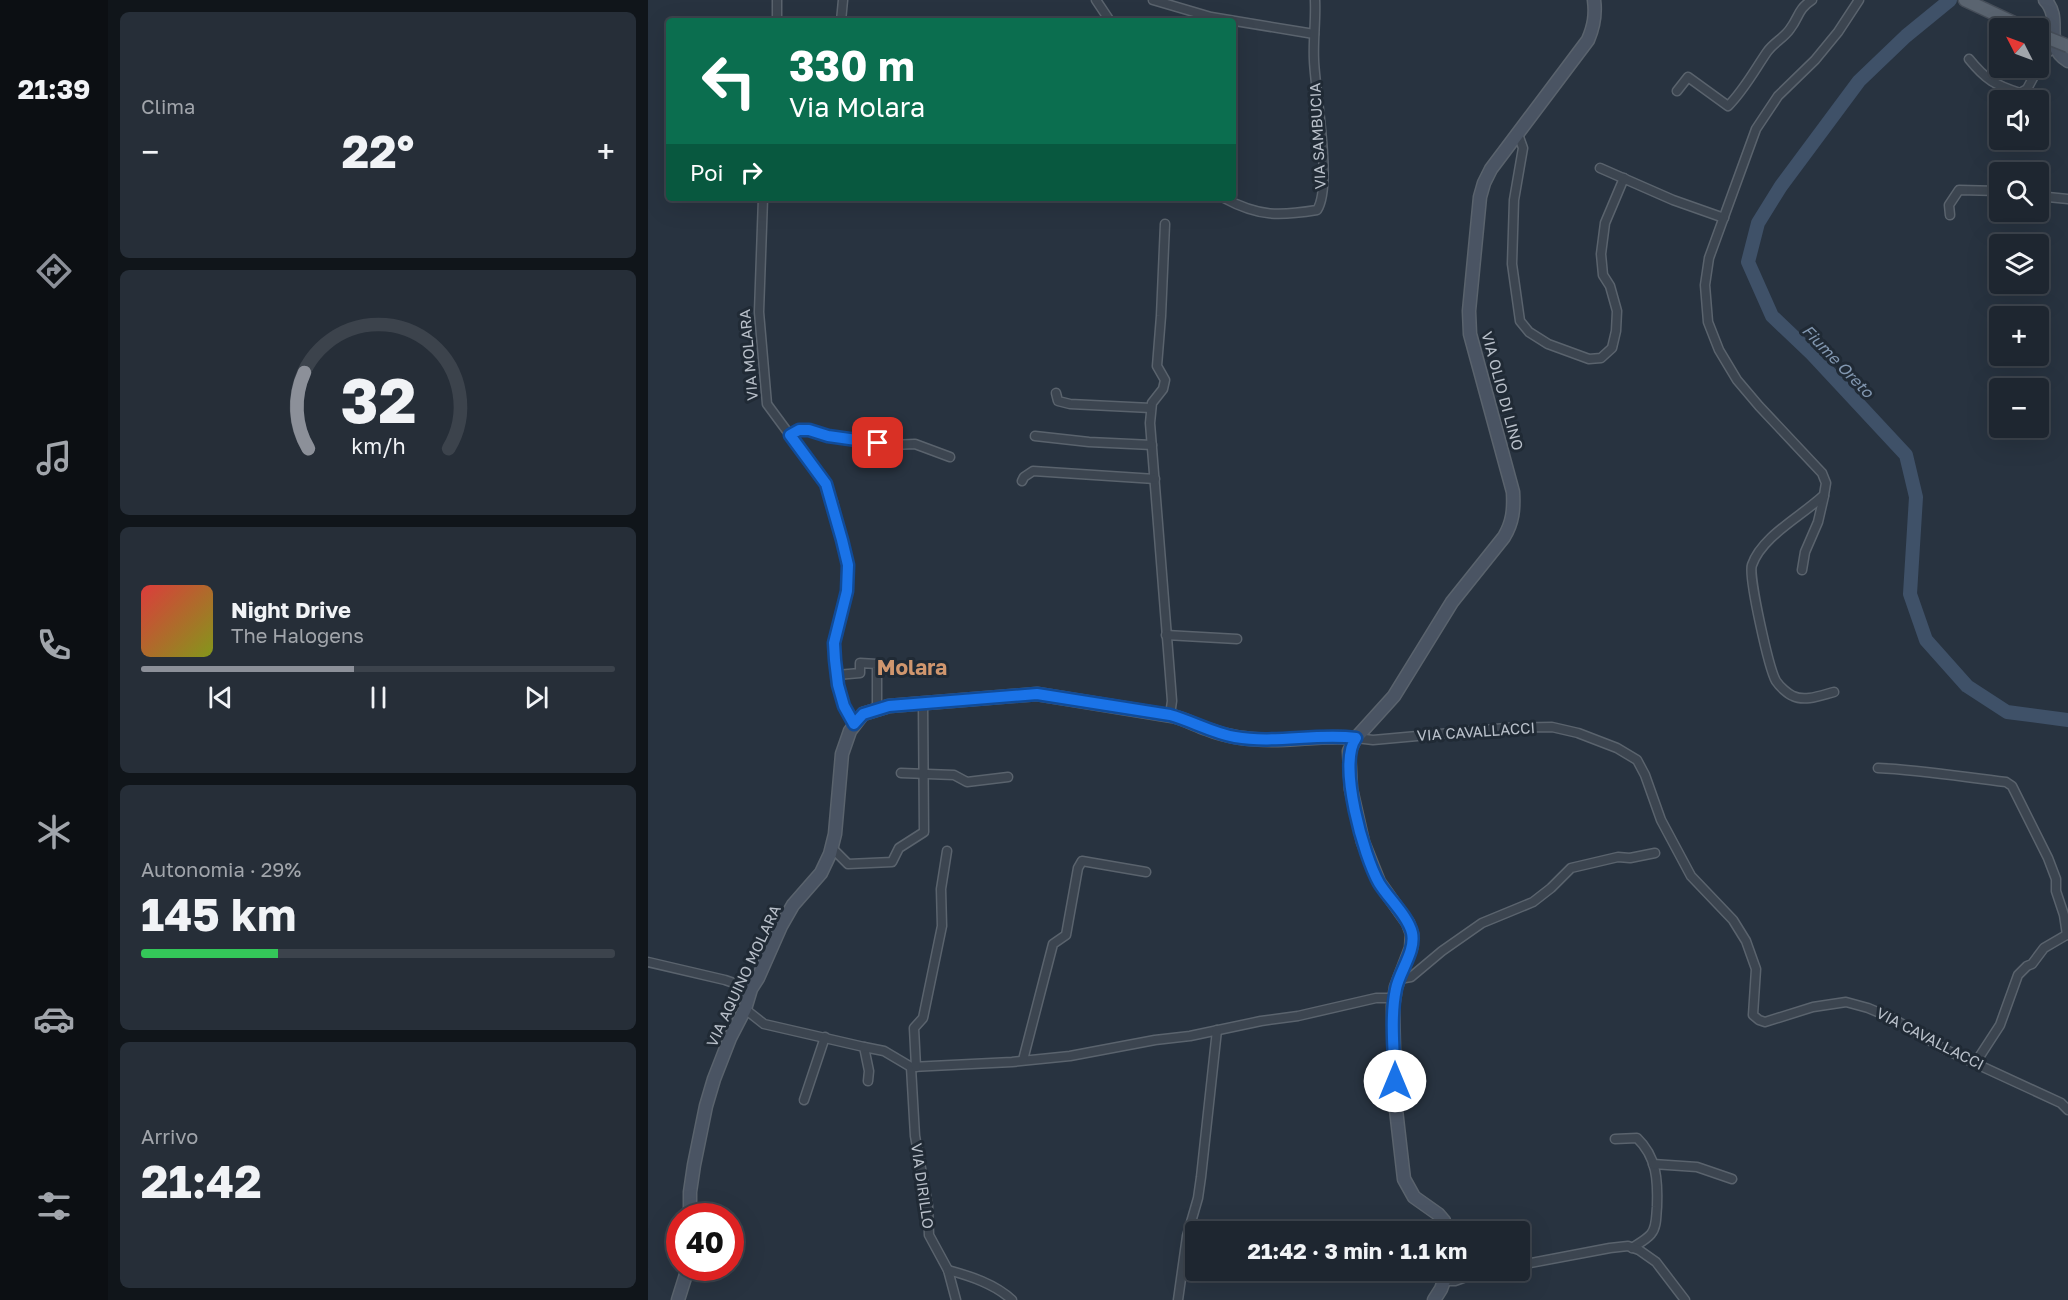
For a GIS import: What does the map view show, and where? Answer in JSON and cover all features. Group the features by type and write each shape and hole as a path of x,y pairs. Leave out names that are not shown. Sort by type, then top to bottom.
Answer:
{"main road":[{"path":"1965,0 2004,18"},
{"path":"2049,38 2068,46"}],"street":[{"path":"777,0 777,18"},
{"path":"841,18 843,0"},
{"path":"1096,0 1108,18"},
{"path":"1153,0 1217,18"},
{"name":"VIA SAMBUCIA","path":"1231,201 1251,210 1284,215 1317,210 1321,204 1322,149 1314,63 1316,0"},
{"name":"VIA OLIO DI LINO","path":"1356,738 1395,696 1452,602 1504,537 1510,526 1514,505 1513,492 1470,334 1469,311 1480,197 1491,169 1588,40 1594,26 1594,0"},
{"path":"1677,91 1688,77 1728,106 1754,74 1768,50 1791,29 1801,7 1812,0"},
{"path":"1802,570 1805,552 1818,522 1826,483 1822,473 1737,380 1719,350 1708,322 1705,285 1708,267 1724,218 1756,129 1778,96 1815,60 1838,32 1859,0"},
{"path":"2045,0 2051,7 2054,17 2055,47 2068,61"},
{"path":"1236,21 1314,34"},
{"path":"1969,59 1982,75 2020,93 2027,88 2046,54 2055,47"},
{"path":"1518,134 1523,148 1514,200 1512,264 1520,321 1529,332 1548,344 1589,359 1601,358 1612,348 1616,331 1617,312 1610,286 1603,275 1601,254 1605,223 1624,178"},
{"path":"1600,168 1673,200 1724,218"},
{"path":"1950,215 1948,205 1959,190 1989,191"},
{"path":"2049,197 2068,199"},
{"name":"VIA MOLARA","path":"763,201 759,312 767,404 826,484 833,502 848,565 846,597 834,643 837,675 844,706 854,724"},
{"path":"1165,224 1157,366 1165,380 1163,389 1152,403 1150,423 1172,701 1170,715"},
{"path":"1056,393 1058,401 1070,404 1151,408"},
{"path":"790,435 799,430 809,430 828,436 891,445 915,444 950,457"},
{"path":"1035,436 1089,442 1152,445"},
{"path":"1022,481 1033,471 1155,479"},
{"path":"1824,495 1764,544 1751,566 1758,611 1771,669 1777,683 1791,696 1800,699 1834,692"},
{"path":"1166,635 1237,639"},
{"path":"837,675 860,673 860,663 877,664 877,710"},
{"path":"854,724 863,714 889,706 1037,694 1170,715 1236,737 1271,740 1356,738"},
{"path":"832,848 848,864 892,862 899,848 924,832 923,704"},
{"name":"VIA AQUINO MOLARA","path":"690,1203 706,1106 730,1038 745,1009 751,989 793,904 821,873 832,848 842,754 854,724"},
{"name":"VIA CAVALLACCI","path":"1356,738 1373,740 1506,728 1551,727 1578,733 1617,748 1637,760 1645,775 1661,820 1691,876 1733,920 1746,941 1756,969 1753,1015 1759,1020 1765,1022 1813,1007 1846,1002 1868,1008 1892,1018 1944,1049 2061,1103 2068,1110"},
{"path":"1356,738 1349,750 1350,769 1354,806 1363,842 1379,882 1408,923 1412,934 1411,948 1399,979 1395,998 1395,1101 1404,1179 1414,1197 1438,1214 1442,1221"},
{"path":"1878,768 2006,782 2012,786 2056,879 2056,891 2068,934 2044,948 2032,964 2018,975 2000,1025 1976,1062"},
{"path":"901,773 954,775 967,782 1008,777"},
{"name":"VIA DIRILLO","path":"947,851 941,889 942,926 923,1018 914,1028 915,1136 928,1206 929,1235 948,1270 956,1300"},
{"path":"1399,979 1412,977 1442,951 1482,923 1533,902 1571,868 1610,859 1655,853"},
{"path":"1023,1060 1053,944 1066,935 1078,868 1083,861 1146,872"},
{"path":"648,962 725,980 751,989"},
{"path":"745,1009 764,1023 884,1051 914,1067 1070,1056 1288,1018 1376,998 1395,998"},
{"path":"1178,1300 1187,1236 1198,1198 1217,1030"},
{"path":"804,1100 825,1037"},
{"path":"864,1047 869,1071 868,1081"},
{"path":"1615,1139 1637,1138 1646,1147 1658,1183 1656,1224 1651,1234 1632,1248"},
{"path":"1653,1164 1697,1167 1732,1179"},
{"path":"1530,1263 1628,1246 1640,1250 1656,1262 1685,1300"},
{"path":"948,1270 976,1279 1012,1300"},
{"path":"678,1300 684,1281"},
{"path":"1434,1300 1444,1281"}],"waterway":[{"name":"Fiume Oreto","path":"1950,0 1906,36 1859,81 1781,186 1758,223 1748,262 1772,316 1812,354 1906,455 1916,497 1910,594 1926,640 1967,686 2007,712 2068,720"}],"district":[{"name":"Molara","path":"912,668"}],"route":[{"path":"878,443 828,436 809,430 799,430 790,435 826,484 833,502 848,565 845,603 834,643 838,685 844,706 854,724 863,714 889,706 1037,694 1170,715 1236,737 1271,740 1356,738 1349,750 1351,789 1363,842 1379,882 1408,923 1413,942 1396,987 1393,1006 1395,1081"}]}
